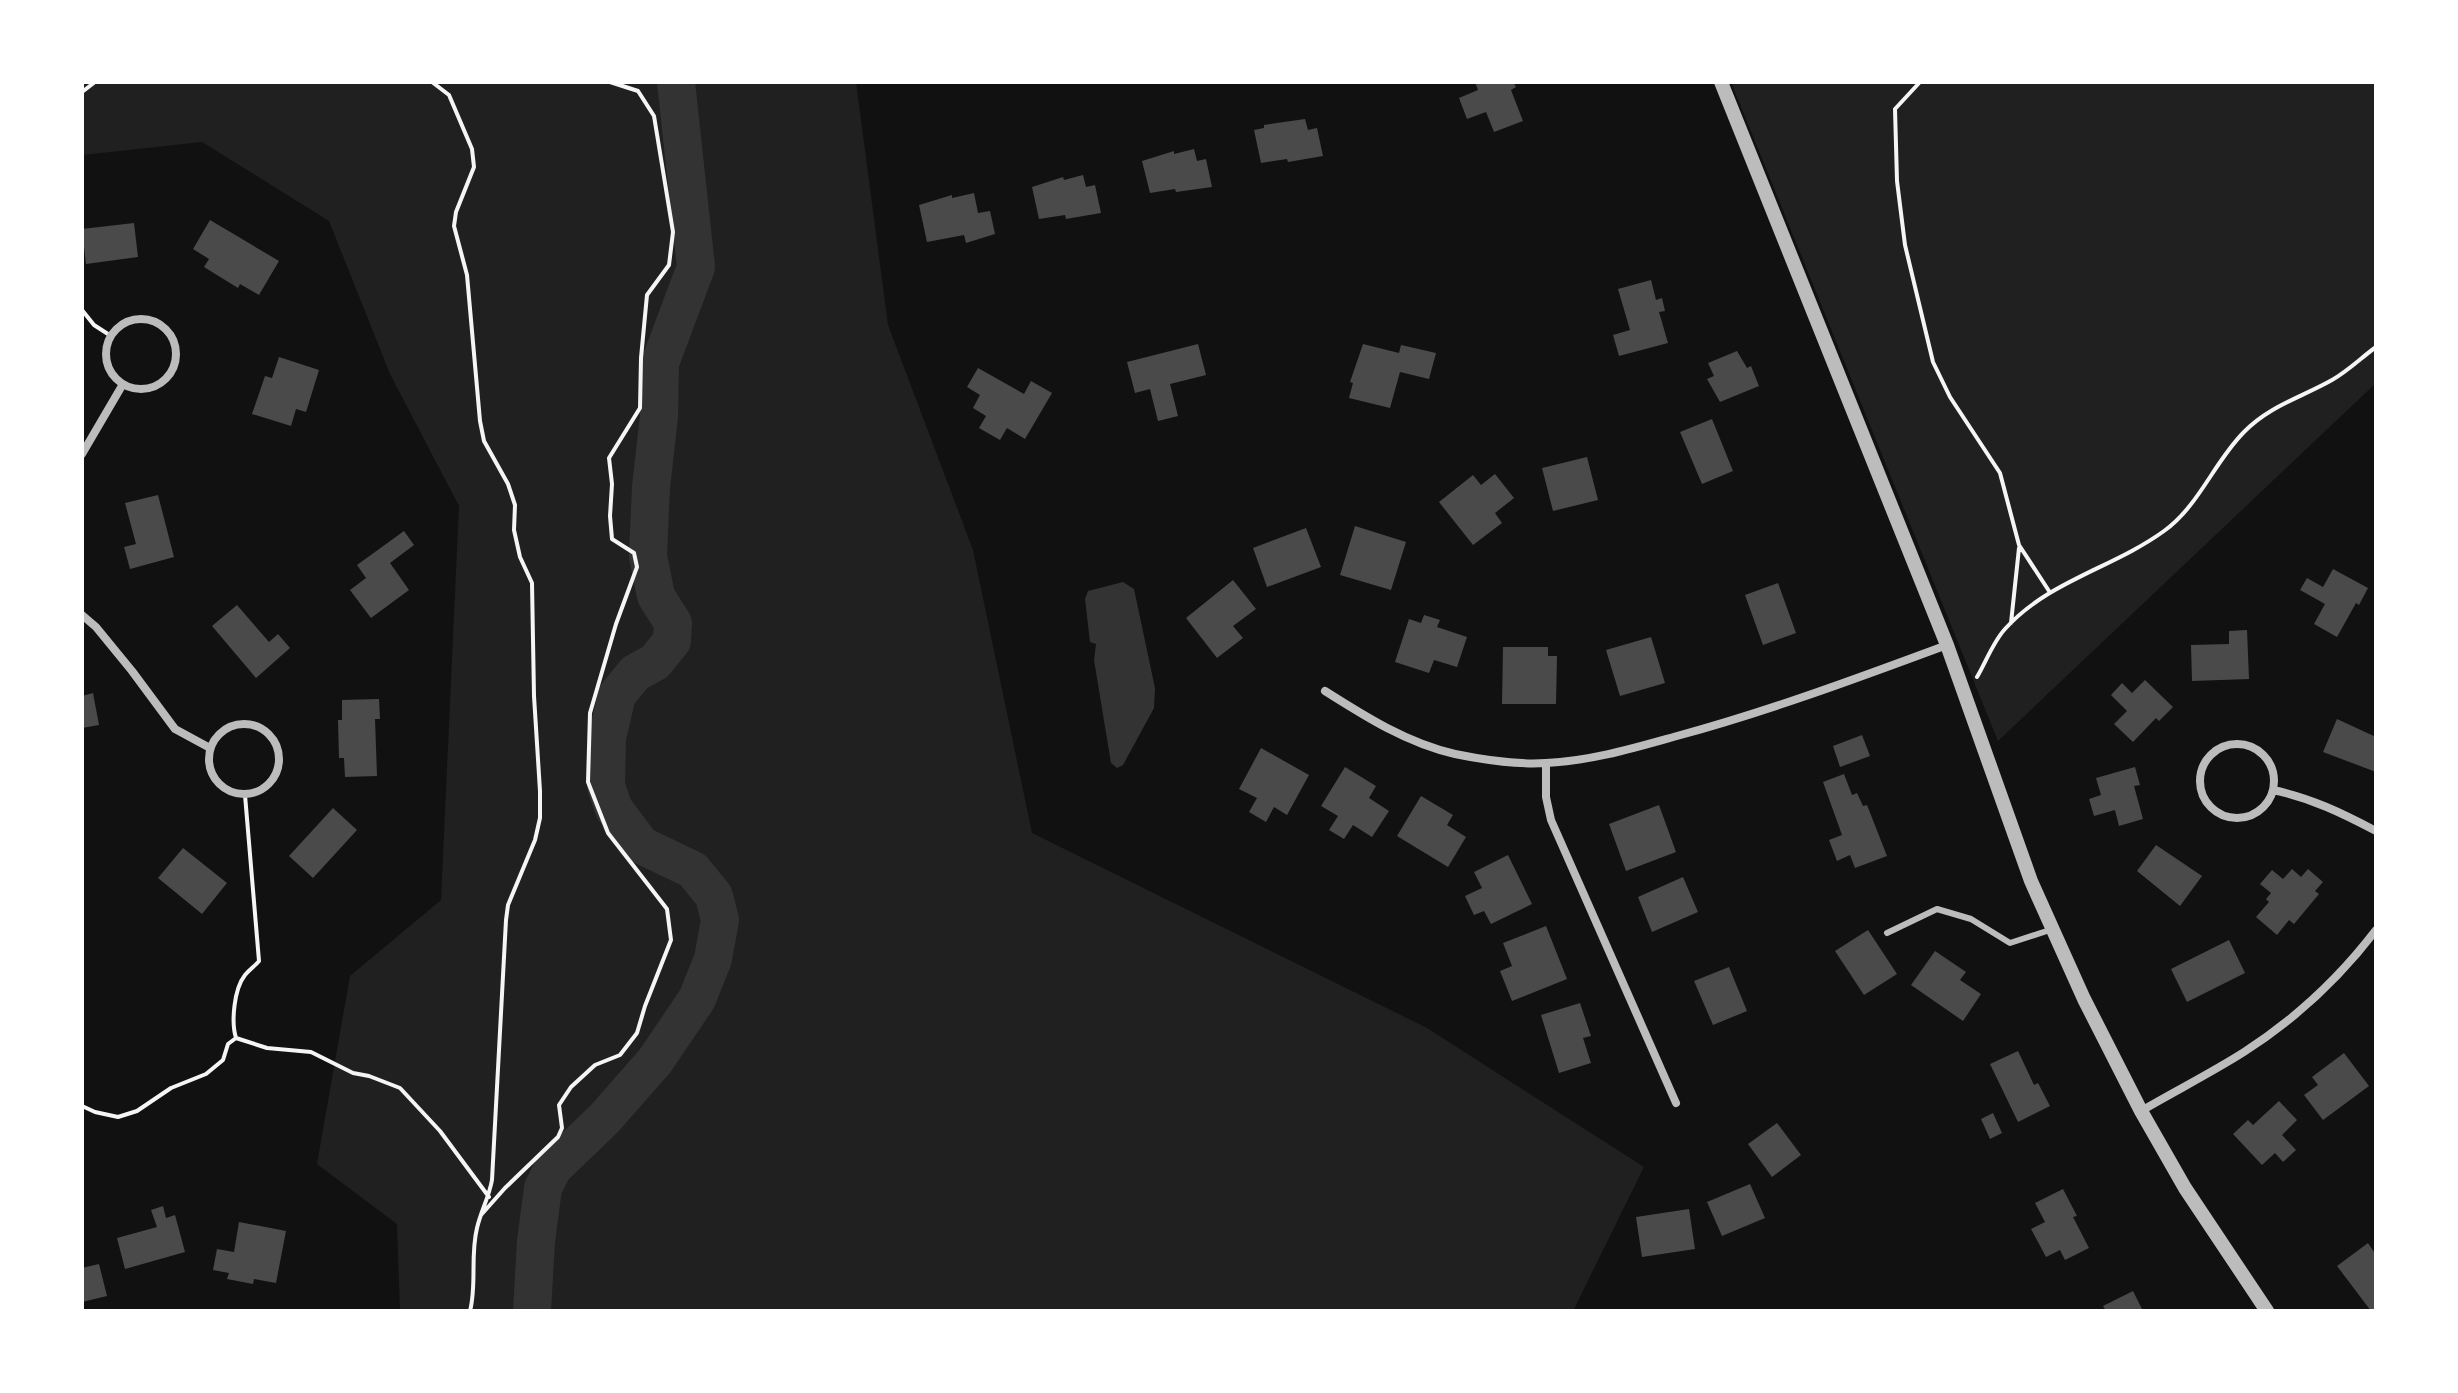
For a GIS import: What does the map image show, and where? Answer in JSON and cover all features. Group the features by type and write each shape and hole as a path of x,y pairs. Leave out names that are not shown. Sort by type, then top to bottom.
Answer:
{"street":[{"path":"1721,82 1967,695 2031,881 2084,999 2141,1111 2185,1188 2267,1311"},
{"path":"139,319 150,320 166,329 175,343 172,373 163,382 144,389 123,384 114,377 107,359 111,336 126,323 139,319"},
{"path":"82,454 123,384"},
{"path":"82,615 123,660 175,729 210,748"},
{"path":"1325,691 1377,724 1416,742 1454,754 1502,762 1546,763 1613,754 1720,724 1947,645"},
{"path":"231,725 260,727 272,737 279,752 278,769 271,782 258,792 245,795 225,789 212,776 208,763 210,748 219,733 231,725"},
{"path":"2241,744 2256,749 2264,755 2273,771 2273,790 2268,803 2259,812 2241,818 2225,816 2212,808 2203,797 2200,781 2203,766 2214,753 2226,746 2241,744"},
{"path":"1546,763 1546,797 1560,844 1676,1103"},
{"path":"2273,790 2314,801 2376,831"},
{"path":"2141,1111 2244,1052 2290,1019 2329,984 2376,930"}],"lane":[{"path":"1887,933 1937,909 1971,919 2010,943 2053,929"}],"path":[{"path":"82,92 95,82"},
{"path":"432,82 441,85 449,95 462,121 473,158 474,167 456,212 454,226 467,275 480,421 484,441 508,484 515,505 514,530 520,557 532,583 535,603 534,696 540,818 535,840 508,905 492,1180 476,1230 475,1293 470,1311"},
{"path":"481,1215 558,1137 562,1128 559,1105 571,1087 595,1065 620,1055 637,1033 671,940 667,909 608,833 588,782 590,713 616,624 637,567 634,553 612,539 609,458 640,408 647,295 669,265 673,232 654,116 638,91 610,82"},
{"path":"1920,82 1895,109 1897,181 1916,298 1939,374 1950,397 2000,473 2019,545 2049,591"},
{"path":"82,310 94,325 111,336"},
{"path":"1967,695 2003,631 2011,623 2049,591 2122,556 2166,530 2197,497 2219,461 2245,431 2275,407 2335,379 2376,347"},
{"path":"2011,623 2019,545"},
{"path":"236,1038 234,1017 239,990 243,978 259,961 245,795"},
{"path":"236,1038 267,1048 311,1052 353,1073 400,1088 440,1131 489,1197"},
{"path":"82,1106 118,1117 137,1111 171,1088 206,1074 223,1060 228,1044 236,1038"}],"shaded area":[{"path":"82,82 856,82 888,325 973,550 1032,833 1427,1028 1644,1167 1573,1311 400,1311 397,1224 317,1164 350,976 441,900 459,506 390,374 329,221 202,142 82,155"},
{"path":"1731,82 2376,82 2376,383 1998,741"},
{"path":"1123,582 1134,589 1155,688 1154,708 1123,765 1117,768 1111,763 1094,660 1096,644 1090,642 1085,599 1088,591"}],"building":[{"path":"1475,82 1513,82 1516,87 1511,90 1523,121 1494,132 1486,112 1467,119 1459,98 1478,90"},
{"path":"1305,119 1308,130 1317,128 1323,156 1261,163 1254,130 1264,128 1264,125"},
{"path":"1194,149 1197,161 1206,159 1212,187 1150,193 1142,161 1174,151 1174,154"},
{"path":"1083,175 1086,187 1095,185 1101,213 1066,219 1065,215 1039,219 1032,187 1063,177 1064,180"},
{"path":"974,193 978,213 990,211 995,234 966,243 964,235 927,242 919,205 952,195 952,198"},
{"path":"210,220 279,261 259,295 240,284 238,288 204,267 209,259 193,249"},
{"path":"134,223 138,257 86,264 82,229"},
{"path":"1651,280 1656,300 1662,298 1665,311 1659,312 1668,343 1619,356 1613,335 1630,330 1618,289"},
{"path":"1198,344 1206,375 1170,384 1178,416 1158,421 1150,389 1135,393 1127,362"},
{"path":"1363,344 1399,353 1401,345 1436,353 1429,379 1400,372 1390,408 1349,398 1353,383 1350,382"},
{"path":"1737,351 1747,368 1751,366 1759,386 1720,402 1707,379 1714,376 1708,363"},
{"path":"279,357 319,370 306,412 296,409 291,426 252,414 265,376 272,378"},
{"path":"978,368 1024,394 1031,381 1052,393 1025,439 1007,428 1000,440 979,428 986,416 973,408 980,395 967,387"},
{"path":"1712,419 1733,471 1702,484 1680,432"},
{"path":"1587,457 1598,500 1553,511 1542,468"},
{"path":"1495,474 1514,498 1495,513 1502,523 1473,545 1439,502 1473,475 1481,485"},
{"path":"158,495 174,557 130,569 124,547 136,544 125,503"},
{"path":"1355,526 1406,542 1391,590 1340,575"},
{"path":"1306,528 1321,567 1267,587 1253,548"},
{"path":"404,531 414,545 390,563 409,590 371,618 350,590 366,578 357,565"},
{"path":"2333,569 2368,588 2337,637 2314,624 2325,604 2300,590 2307,578 2323,587"},
{"path":"1233,580 1256,609 1233,626 1243,638 1217,658 1186,618"},
{"path":"1778,583 1796,633 1763,645 1745,595"},
{"path":"237,605 269,642 278,634 290,648 256,678 212,626"},
{"path":"1424,615 1440,620 1437,627 1467,637 1457,667 1434,660 1429,673 1395,662 1409,619 1421,623"},
{"path":"2247,630 2249,679 2192,681 2191,645 2229,644 2229,631"},
{"path":"1651,637 1665,683 1620,696 1606,650"},
{"path":"1503,647 1548,647 1548,656 1557,656 1556,704 1502,704"},
{"path":"2145,680 2173,707 2159,721 2156,718 2133,742 2114,724 2127,711 2111,695 2122,683 2132,693"},
{"path":"93,693 99,725 82,728 82,696"},
{"path":"379,699 380,719 375,719 377,776 345,777 344,758 339,758 338,720 342,720 342,700"},
{"path":"2337,719 2376,737 2376,772 2323,752"},
{"path":"1862,735 1870,756 1840,767 1833,746"},
{"path":"1261,748 1309,775 1287,815 1274,807 1266,822 1249,812 1257,798 1239,789"},
{"path":"1345,767 1376,786 1369,798 1389,811 1372,837 1353,825 1344,839 1329,830 1338,816 1321,806"},
{"path":"2135,767 2140,785 2134,786 2143,819 2119,826 2115,810 2094,816 2089,799 2101,795 2096,778"},
{"path":"1844,774 1852,795 1857,793 1863,806 1867,805 1887,856 1855,868 1850,855 1837,861 1829,840 1842,835 1823,782"},
{"path":"1421,796 1453,815 1447,825 1466,837 1448,867 1397,836"},
{"path":"1659,805 1676,852 1626,871 1609,824"},
{"path":"333,808 357,830 313,878 289,856"},
{"path":"2156,845 2202,876 2180,906 2137,871"},
{"path":"183,848 227,883 202,914 158,878"},
{"path":"1508,855 1532,904 1491,924 1484,911 1474,915 1465,896 1482,888 1474,872"},
{"path":"2292,869 2301,877 2308,869 2323,882 2315,891 2319,894 2294,924 2289,920 2277,935 2256,917 2269,902 2266,899 2271,893 2260,884 2272,870 2283,879"},
{"path":"1683,877 1698,912 1652,932 1638,897"},
{"path":"1546,926 1567,979 1512,1001 1500,971 1512,966 1503,943"},
{"path":"1868,930 1897,974 1864,995 1835,951"},
{"path":"2229,940 2245,973 2187,1002 2171,969"},
{"path":"1935,951 1966,972 1960,980 1981,994 1963,1021 1911,985"},
{"path":"1729,967 1747,1011 1713,1025 1694,981"},
{"path":"1580,1003 1591,1036 1583,1038 1591,1063 1559,1073 1541,1015"},
{"path":"2018,1051 2034,1085 2038,1083 2050,1106 2018,1122 1990,1064"},
{"path":"2344,1053 2369,1086 2323,1120 2304,1095 2318,1085 2312,1077"},
{"path":"2279,1101 2297,1120 2282,1135 2296,1150 2283,1162 2275,1153 2262,1165 2233,1134 2248,1120 2253,1125"},
{"path":"1993,1113 2002,1133 1990,1139 1981,1119"},
{"path":"1777,1123 1801,1155 1772,1177 1748,1144"},
{"path":"1750,1184 1765,1218 1722,1236 1707,1202"},
{"path":"2063,1189 2089,1248 2065,1260 2060,1250 2046,1257 2031,1229 2045,1222 2035,1203"},
{"path":"163,1206 166,1218 175,1215 185,1252 125,1269 117,1238 157,1227 151,1210"},
{"path":"1689,1209 1695,1249 1642,1257 1636,1217"},
{"path":"239,1222 286,1231 276,1283 254,1279 253,1284 227,1279 229,1273 213,1270 217,1249 234,1252"},
{"path":"2368,1243 2376,1255 2376,1311 2371,1311 2337,1266"},
{"path":"99,1264 107,1296 82,1302 82,1268"},
{"path":"2133,1291 2143,1311 2106,1311 2103,1306"}],"waterway":[{"path":"532,1311 543,1188 553,1168 604,1119 655,1061 697,999 713,959 720,920 714,896 693,870 641,845 614,809 606,786 607,738 617,695 635,673 655,662 672,641 673,623 656,596 648,556 660,363 696,267 676,82"}]}
